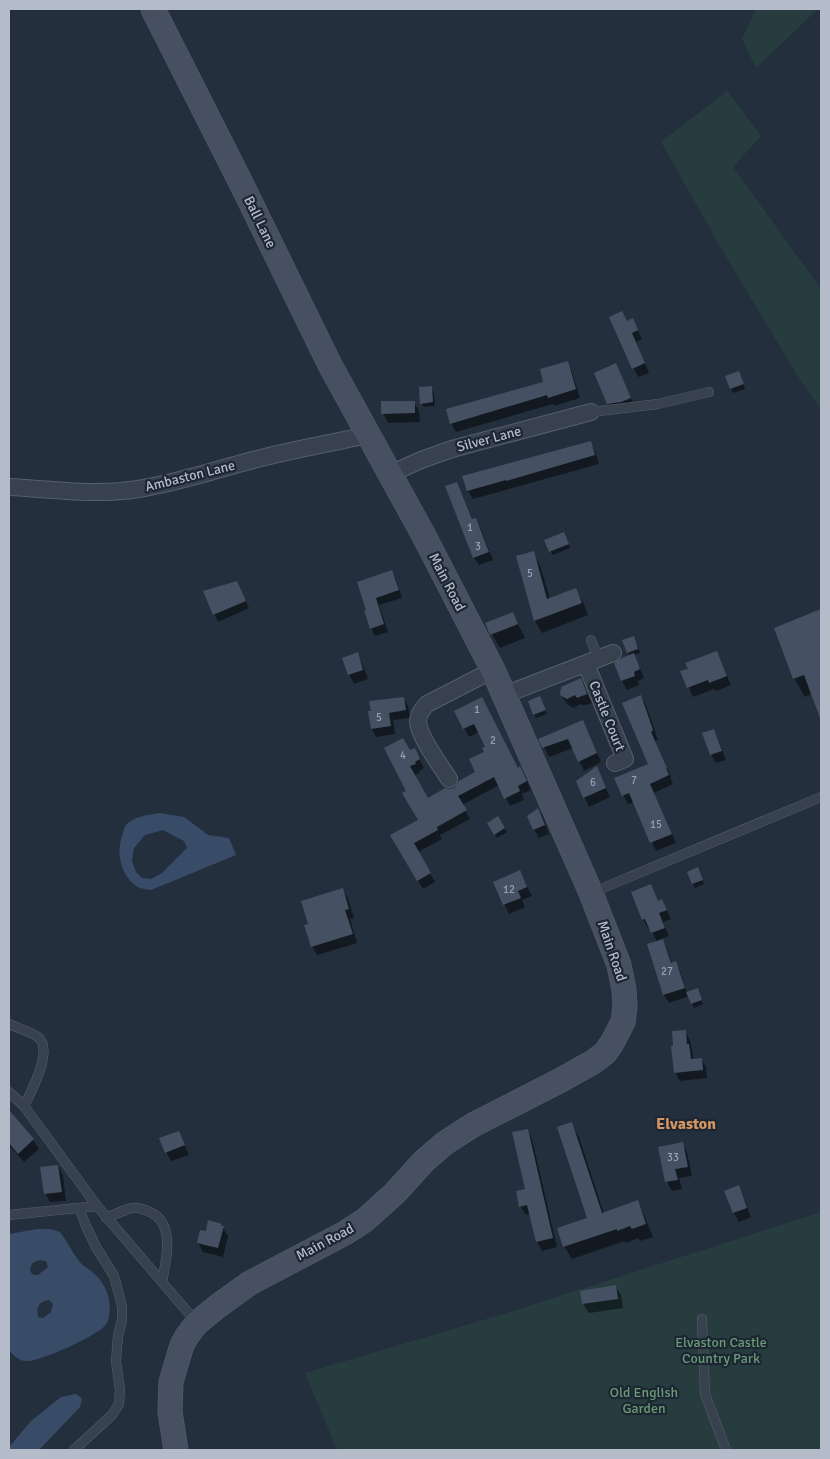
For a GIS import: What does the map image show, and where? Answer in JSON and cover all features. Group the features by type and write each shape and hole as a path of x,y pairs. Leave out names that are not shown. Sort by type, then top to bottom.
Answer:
{"main road":[{"name":"Ball Lane","path":"153,9 330,365 368,435"},
{"name":"Main Road","path":"176,1450 170,1412 171,1382 182,1345 197,1323 250,1284 345,1233 365,1220 395,1193 424,1160 473,1124 562,1080 592,1062 605,1052 612,1043 622,1022 625,1007 619,964 591,893 504,695 423,534 368,435"}],"street":[{"name":"Silver Lane","path":"390,474 452,448 591,412"},
{"name":"Ambaston Lane","path":"9,487 100,492 137,489 184,480 289,451 368,435"},
{"name":"Castle Court","path":"504,695 599,658 625,759 615,763"},
{"path":"449,779 431,752 419,729 420,713 427,704 492,670"}],"lane":[{"path":"591,412 658,404 709,392"},
{"path":"591,640 599,658"},
{"path":"591,893 821,797"},
{"path":"9,1024 38,1037 42,1043 41,1067 24,1106"},
{"path":"9,1092 24,1106 96,1206 197,1323"},
{"path":"9,1216 96,1206"},
{"path":"74,1450 112,1415 120,1404 116,1360 118,1336 122,1320 122,1306 114,1276 96,1247 79,1208"},
{"path":"106,1218 133,1208 144,1210 157,1216 166,1227 167,1239 167,1254 162,1282"},
{"path":"702,1319 705,1394 726,1450"}],"green space":[{"path":"756,9 818,9 756,68 742,39"},
{"path":"727,91 761,136 733,167 821,289 821,412 721,248 661,142"},
{"name":"Elvaston Castle Country Park","path":"821,1212 821,1450 337,1450 305,1373 510,1312"}],"water":[{"path":"159,813 184,817 208,835 229,838 236,855 151,890 138,887 123,870 120,857 120,843 126,825 141,816","holes":["163,830 184,841 187,848 162,873 151,879 142,878 136,872 132,861 134,848 145,835"]},
{"path":"37,1229 50,1229 60,1232 79,1261 97,1277 107,1291 109,1315 107,1323 103,1328 83,1340 35,1360 23,1361 9,1350 9,1234","holes":["40,1260 46,1261 48,1267 38,1275 33,1275 30,1271 32,1265","49,1300 53,1304 51,1312 43,1318 38,1317 37,1310 39,1305"]},
{"path":"76,1394 82,1399 80,1407 39,1450 9,1450 9,1447 31,1421 61,1397"}],"building":[{"path":"622,311 627,321 633,318 638,330 632,333 645,363 632,369 609,317"},
{"path":"568,361 576,389 548,398 547,395 450,424 446,409 543,382 540,369"},
{"path":"616,363 631,398 607,404 594,373"},
{"path":"739,371 744,384 730,389 725,376"},
{"path":"432,386 433,402 420,404 419,387"},
{"path":"381,401 415,401 415,413 381,414"},
{"path":"591,441 595,455 467,491 462,476"},
{"path":"457,482 472,519 476,518 489,552 473,558 445,486"},
{"path":"564,532 569,544 549,552 544,540"},
{"path":"534,551 547,599 576,588 582,603 534,621 516,556"},
{"path":"392,570 399,590 376,598 384,624 370,629 357,582"},
{"path":"237,581 246,601 213,615 203,591"},
{"path":"821,609 820,718 804,675 793,679 774,628"},
{"path":"513,612 518,624 490,635 485,623"},
{"path":"634,636 638,649 627,653 622,640"},
{"path":"717,651 727,676 709,683 708,680 687,688 680,671 688,669 685,663"},
{"path":"358,652 363,670 348,675 342,658"},
{"path":"634,653 640,669 634,672 635,676 621,681 614,663"},
{"path":"581,678 587,694 577,698 575,695 567,699 560,695 561,687"},
{"path":"641,695 653,730 651,732 669,775 650,784 672,834 650,843 629,793 622,796 614,778 648,764 622,703"},
{"path":"540,696 546,710 533,715 528,701"},
{"path":"404,697 406,710 389,713 391,726 371,729 368,711 371,711 369,701"},
{"path":"482,697 518,768 520,766 527,781 518,786 520,791 504,799 494,777 458,796 467,810 437,827 438,830 414,843 431,873 417,881 390,835 418,820 402,793 406,791 384,748 403,738 410,750 415,748 420,759 415,762 416,764 410,766 428,798 445,788 454,788 459,781 475,772 469,759 484,752 482,748 485,747 474,724 463,729 454,711"},
{"path":"583,720 597,753 578,762 568,739 542,748 538,739"},
{"path":"714,729 722,751 710,755 702,733"},
{"path":"597,766 606,788 583,798 576,781"},
{"path":"538,808 545,825 533,830 527,816"},
{"path":"498,816 505,828 494,835 487,823"},
{"path":"698,867 703,880 692,884 687,872"},
{"path":"520,870 527,887 518,891 521,898 503,905 493,882"},
{"path":"651,884 658,901 662,899 667,910 659,913 665,928 651,933 645,919 642,920 631,892"},
{"path":"343,888 349,909 345,910 353,934 311,947 304,925 308,924 301,901"},
{"path":"663,939 671,963 676,961 685,988 663,995 647,944"},
{"path":"698,988 702,1000 691,1004 686,992"},
{"path":"686,1030 691,1059 702,1058 703,1070 674,1073 671,1046 673,1046 672,1031"},
{"path":"9,1110 34,1139 18,1154 9,1143"},
{"path":"572,1122 602,1213 638,1200 646,1224 632,1229 630,1226 617,1231 617,1229 563,1247 557,1228 587,1218 557,1127"},
{"path":"528,1129 553,1238 536,1242 527,1205 519,1207 516,1191 525,1189 512,1132"},
{"path":"179,1131 185,1145 165,1153 159,1138"},
{"path":"683,1142 688,1167 675,1169 678,1180 665,1182 658,1147"},
{"path":"58,1165 62,1192 44,1194 40,1167"},
{"path":"739,1185 747,1208 733,1213 724,1191"},
{"path":"208,1220 224,1226 218,1248 197,1243 200,1230 206,1231"},
{"path":"616,1285 618,1299 582,1304 580,1291"}],"district":[{"name":"Elvaston","path":"686,1124"}],"park label":[{"name":"Old English Garden","path":"644,1400"}]}
